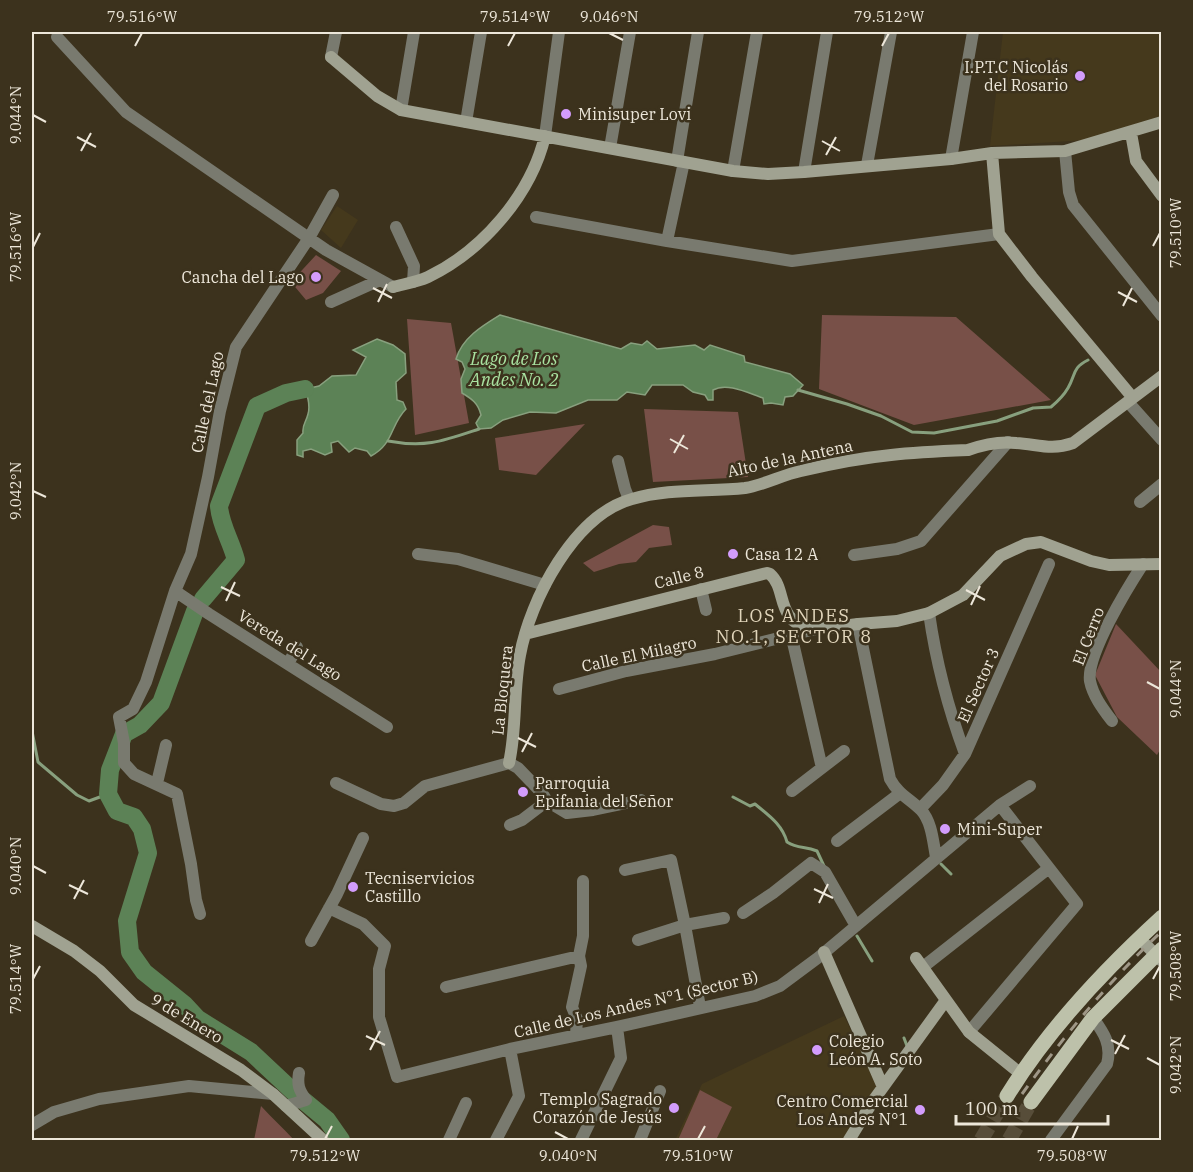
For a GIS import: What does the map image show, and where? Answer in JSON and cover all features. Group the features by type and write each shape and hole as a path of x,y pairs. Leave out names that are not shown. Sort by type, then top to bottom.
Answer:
{"main road":[{"path":"1007,1096 1066,1016 1161,917"},
{"path":"1031,1102 1093,1018 1160,954"}],"street":[{"path":"336,32 332,57 377,96 401,110 733,171 768,174 804,172 951,159 992,153 1065,151 1131,133 1161,122"},
{"path":"401,110 414,32"},
{"path":"466,122 481,32"},
{"path":"57,37 126,111 326,250 393,287 427,277 454,262 496,226 520,196 532,172 544,136 559,32"},
{"path":"610,148 630,32"},
{"path":"668,241 698,32"},
{"path":"733,171 757,32"},
{"path":"804,172 827,32"},
{"path":"867,165 891,32"},
{"path":"951,159 973,32"},
{"path":"1131,133 1136,161 1161,196"},
{"path":"1065,151 1072,205 1161,316"},
{"path":"992,153 999,234 1161,440"},
{"name":"Calle del Lago","path":"157,783 134,774 124,763 124,743 119,717 133,709 146,682 175,591 191,554 220,411 236,347 309,238 333,195"},
{"path":"536,217 792,261 999,234"},
{"path":"396,227 414,266 414,282"},
{"path":"331,302 380,280"},
{"name":"Alto de la Antena","path":"545,585 578,536 595,518 629,499 648,495 748,487 800,471 890,455 968,450 978,446 1008,442 1037,447 1064,446 1073,443 1161,376"},
{"path":"854,555 897,549 921,541 1008,442"},
{"path":"618,461 629,499"},
{"path":"1140,502 1161,484"},
{"name":"Calle El Milagro","path":"559,689 626,671 716,654 791,634 897,621 929,613 963,595 1000,556 1026,544 1041,542 1091,561 1109,565 1161,564"},
{"path":"418,554 458,560 545,585"},
{"name":"El Sector 3","path":"920,809 943,785 965,754 1049,564"},
{"name":"El Cerro","path":"1112,721 1092,690 1090,668 1107,626 1143,564"},
{"name":"Calle 8","path":"525,634 701,589 770,574 776,579 786,610 798,624 812,630"},
{"name":"La Bloquera","path":"509,763 513,746 516,679 525,634 545,585"},
{"path":"701,589 706,610"},
{"name":"Vereda del Lago","path":"175,591 387,727"},
{"path":"929,613 944,689 965,754"},
{"path":"858,624 890,779 899,794 920,809 926,818 936,857"},
{"path":"791,634 822,768"},
{"path":"288,664 297,647"},
{"path":"166,746 157,783 177,794 191,864 195,900 200,914"},
{"path":"792,791 844,751"},
{"path":"336,783 381,804 394,806 404,803 425,786 509,763 518,768 547,801 567,813 641,800"},
{"name":"Calle de Los Andes N°1 (Sector B)","path":"329,908 363,924 385,946 379,969 379,1017 397,1077 510,1049 771,991 824,952 1000,805 1030,786"},
{"path":"837,842 899,794"},
{"path":"510,825 522,820 547,801"},
{"path":"969,1032 1077,904 1000,805"},
{"path":"311,941 363,838"},
{"path":"625,870 671,860 700,1007"},
{"path":"743,913 811,863 825,872 856,926"},
{"path":"1021,1074 969,1032 920,963 1049,868"},
{"path":"576,1035 577,1019 572,1007 581,966 579,957 583,936 583,881"},
{"path":"638,940 685,925 724,918"},
{"name":"9 de Enero","path":"32,926 74,951 100,971 134,1005 241,1070 287,1105 323,1140"},
{"path":"1139,938 1160,954"},
{"path":"824,952 883,1087"},
{"path":"446,987 579,957"},
{"path":"849,1140 883,1087 946,1000"},
{"path":"1051,1140 1107,1064 1110,1053 1108,1040 1093,1018"},
{"path":"581,1140 621,1058 617,1027"},
{"path":"496,1140 519,1096 510,1049"},
{"path":"287,1105 306,1100 299,1091 297,1083 299,1072"},
{"path":"32,1125 54,1112 99,1099 189,1086 273,1094"},
{"path":"640,1140 660,1091"},
{"path":"449,1140 466,1102"}],"shaded area":[{"name":"I.P.T.C Nicolás del Rosario","path":"1003,32 1161,32 1161,120 1086,140 990,146"},
{"path":"337,206 358,220 341,248 321,230"},
{"name":"Cancha del Lago","path":"316,255 341,271 323,293 306,300 291,282"},
{"path":"822,315 956,317 1051,400 914,425 819,389"},
{"path":"407,319 451,323 469,423 415,435"},
{"path":"644,409 738,412 748,477 653,482"},
{"path":"585,424 536,475 499,470 495,438"},
{"path":"653,525 669,527 672,545 649,548 636,562 619,564 594,572 583,563"},
{"path":"1116,624 1161,672 1161,748 1157,755 1117,717 1095,675"},
{"name":"Colegio León A. Soto","path":"844,1016 879,1087 845,1140 675,1140 702,1084"},
{"path":"700,1090 732,1107 716,1140 678,1140"},
{"path":"261,1106 286,1131 294,1140 254,1140"}],"water":[{"name":"Lago de Los Andes No. 2","path":"500,315 621,349 631,343 642,345 647,341 657,349 695,345 704,350 710,345 744,356 745,362 790,374 803,385 793,396 785,397 783,405 764,404 763,398 725,387 713,390 713,400 708,400 705,395 693,392 683,385 652,385 645,395 627,392 617,400 588,400 556,413 530,412 503,420 491,428 479,429 476,423 481,415 480,411 469,397 462,393 461,379 465,369 462,362 456,359 468,339"},
{"path":"377,339 393,345 405,354 406,373 396,382 397,400 403,402 406,409 384,446 371,456 367,451 355,448 349,452 338,441 331,443 332,452 325,455 311,449 303,451 303,457 297,455 297,440 303,433 309,411 305,389 319,386 332,376 356,375 366,357 353,350"}],"waterway":[{"path":"798,390 881,416 912,432 934,433 997,421 1033,408 1051,407 1066,391 1077,369 1088,360"},
{"path":"203,599 236,560 221,519 219,506 257,406 286,393 305,389"},
{"path":"388,441 413,444 434,442 479,429"},
{"path":"195,611 161,703 140,725 124,734 110,770 108,794 117,811 134,817 142,829 148,853 127,921 130,952 144,972 185,1005 198,1019 251,1052 327,1120 341,1140"},
{"path":"32,731 38,762 77,795 89,801 108,794"},
{"path":"733,797 750,806 755,804 765,812 778,825 787,842 817,851 824,866"},
{"path":"941,864 951,874"},
{"path":"857,936 872,961"},
{"path":"904,1038 907,1046"}],"tunnel":[{"path":"981,1140 1007,1096"},
{"path":"1009,1140 1031,1102"}],"railway":[{"path":"1022,1094 1088,1010 1162,931"}],"place":[{"name":"I.P.T.C Nicolás del Rosario","path":"1080,76"},
{"name":"Minisuper Lovi","path":"566,114"},
{"name":"Cancha del Lago","path":"316,277"},
{"name":"Casa 12 A","path":"733,554"},
{"name":"Parroquia Epifania del Señor","path":"523,792"},
{"name":"Mini-Super","path":"945,829"},
{"name":"Tecniservicios Castillo","path":"353,887"},
{"name":"Colegio León A. Soto","path":"817,1050"},
{"name":"Templo Sagrado Corazón de Jesús","path":"674,1108"},
{"name":"Centro Comercial Los Andes N°1","path":"920,1110"}],"district":[{"name":"LOS ANDES NO.1, SECTOR 8","path":"794,625"}]}
